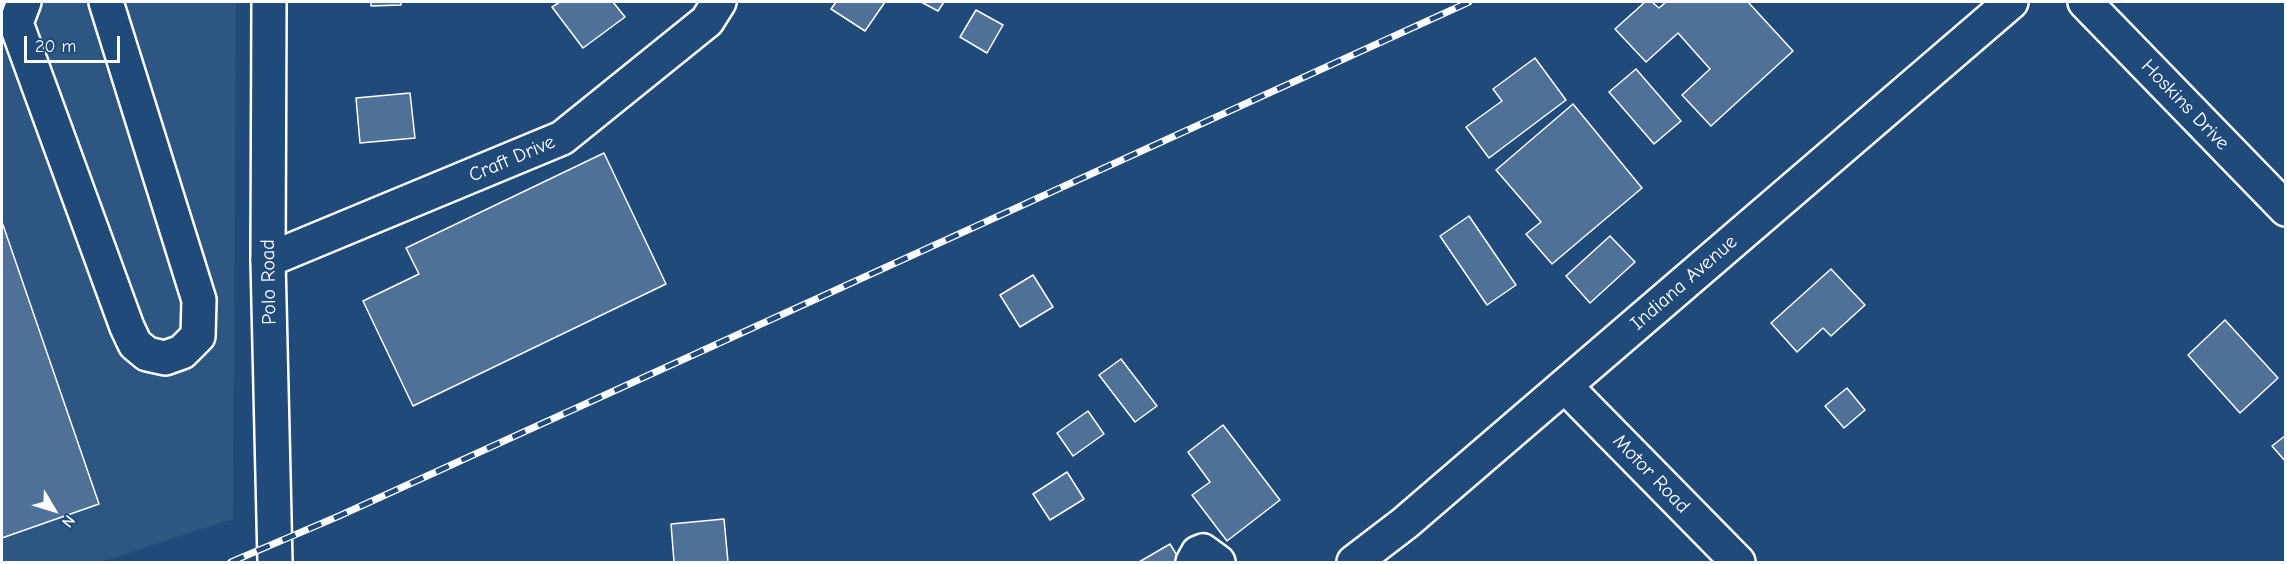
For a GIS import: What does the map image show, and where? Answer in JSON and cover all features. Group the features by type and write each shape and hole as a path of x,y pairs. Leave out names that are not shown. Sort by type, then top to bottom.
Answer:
{"main road":[{"path":"24,2 16,23 127,327 135,344 147,354 165,358 182,352 198,336 199,300 106,2"},
{"name":"Polo Road","path":"269,2 268,261 275,562"},
{"name":"Craft Drive","path":"268,261 562,138 707,21 719,2"},
{"name":"Indiana Avenue","path":"1354,562 1405,523 2011,2"},
{"name":"Hoskins Drive","path":"2085,2 2286,209"},
{"name":"Motor Road","path":"1565,386 1738,562"},
{"path":"1193,562 1198,553 1203,551 1218,562"}],"shaded area":[{"path":"2,2 236,2 233,519 101,562 2,562"}],"building":[{"path":"371,2 401,2 401,5 371,6"},
{"path":"560,2 613,2 625,17 583,48 552,7"},
{"path":"836,2 885,2 865,31 831,9"},
{"path":"921,2 944,2 938,11"},
{"path":"1645,2 1652,2 1659,8 1666,2 1748,2 1793,51 1711,126 1682,95 1710,69 1678,33 1646,62 1615,29"},
{"path":"976,10 1003,25 987,53 960,37"},
{"path":"1535,58 1566,100 1489,158 1466,127 1502,101 1493,89"},
{"path":"1636,69 1681,121 1654,144 1609,92"},
{"path":"410,93 415,138 360,143 356,98"},
{"path":"1573,104 1642,188 1552,264 1526,234 1541,222 1496,170"},
{"path":"604,153 666,284 413,406 363,301 419,274 406,248"},
{"path":"1469,216 1516,285 1487,305 1440,236"},
{"path":"2,222 99,504 2,538"},
{"path":"1610,236 1635,262 1590,303 1566,276"},
{"path":"1831,269 1865,305 1831,336 1823,328 1797,352 1771,323"},
{"path":"1033,275 1053,307 1020,327 1000,295"},
{"path":"2225,320 2278,378 2240,413 2188,355"},
{"path":"1121,359 1157,406 1135,422 1099,375"},
{"path":"1847,388 1865,410 1844,428 1825,406"},
{"path":"1088,411 1104,434 1073,456 1057,433"},
{"path":"1223,425 1280,500 1227,541 1192,495 1210,482 1188,452"},
{"path":"2286,435 2286,462 2272,446"},
{"path":"1067,472 1084,499 1050,520 1033,494"},
{"path":"724,519 728,562 674,562 671,524"},
{"path":"1170,544 1181,562 1139,562"}],"railway":[{"path":"231,562 339,516 1469,2"}]}
